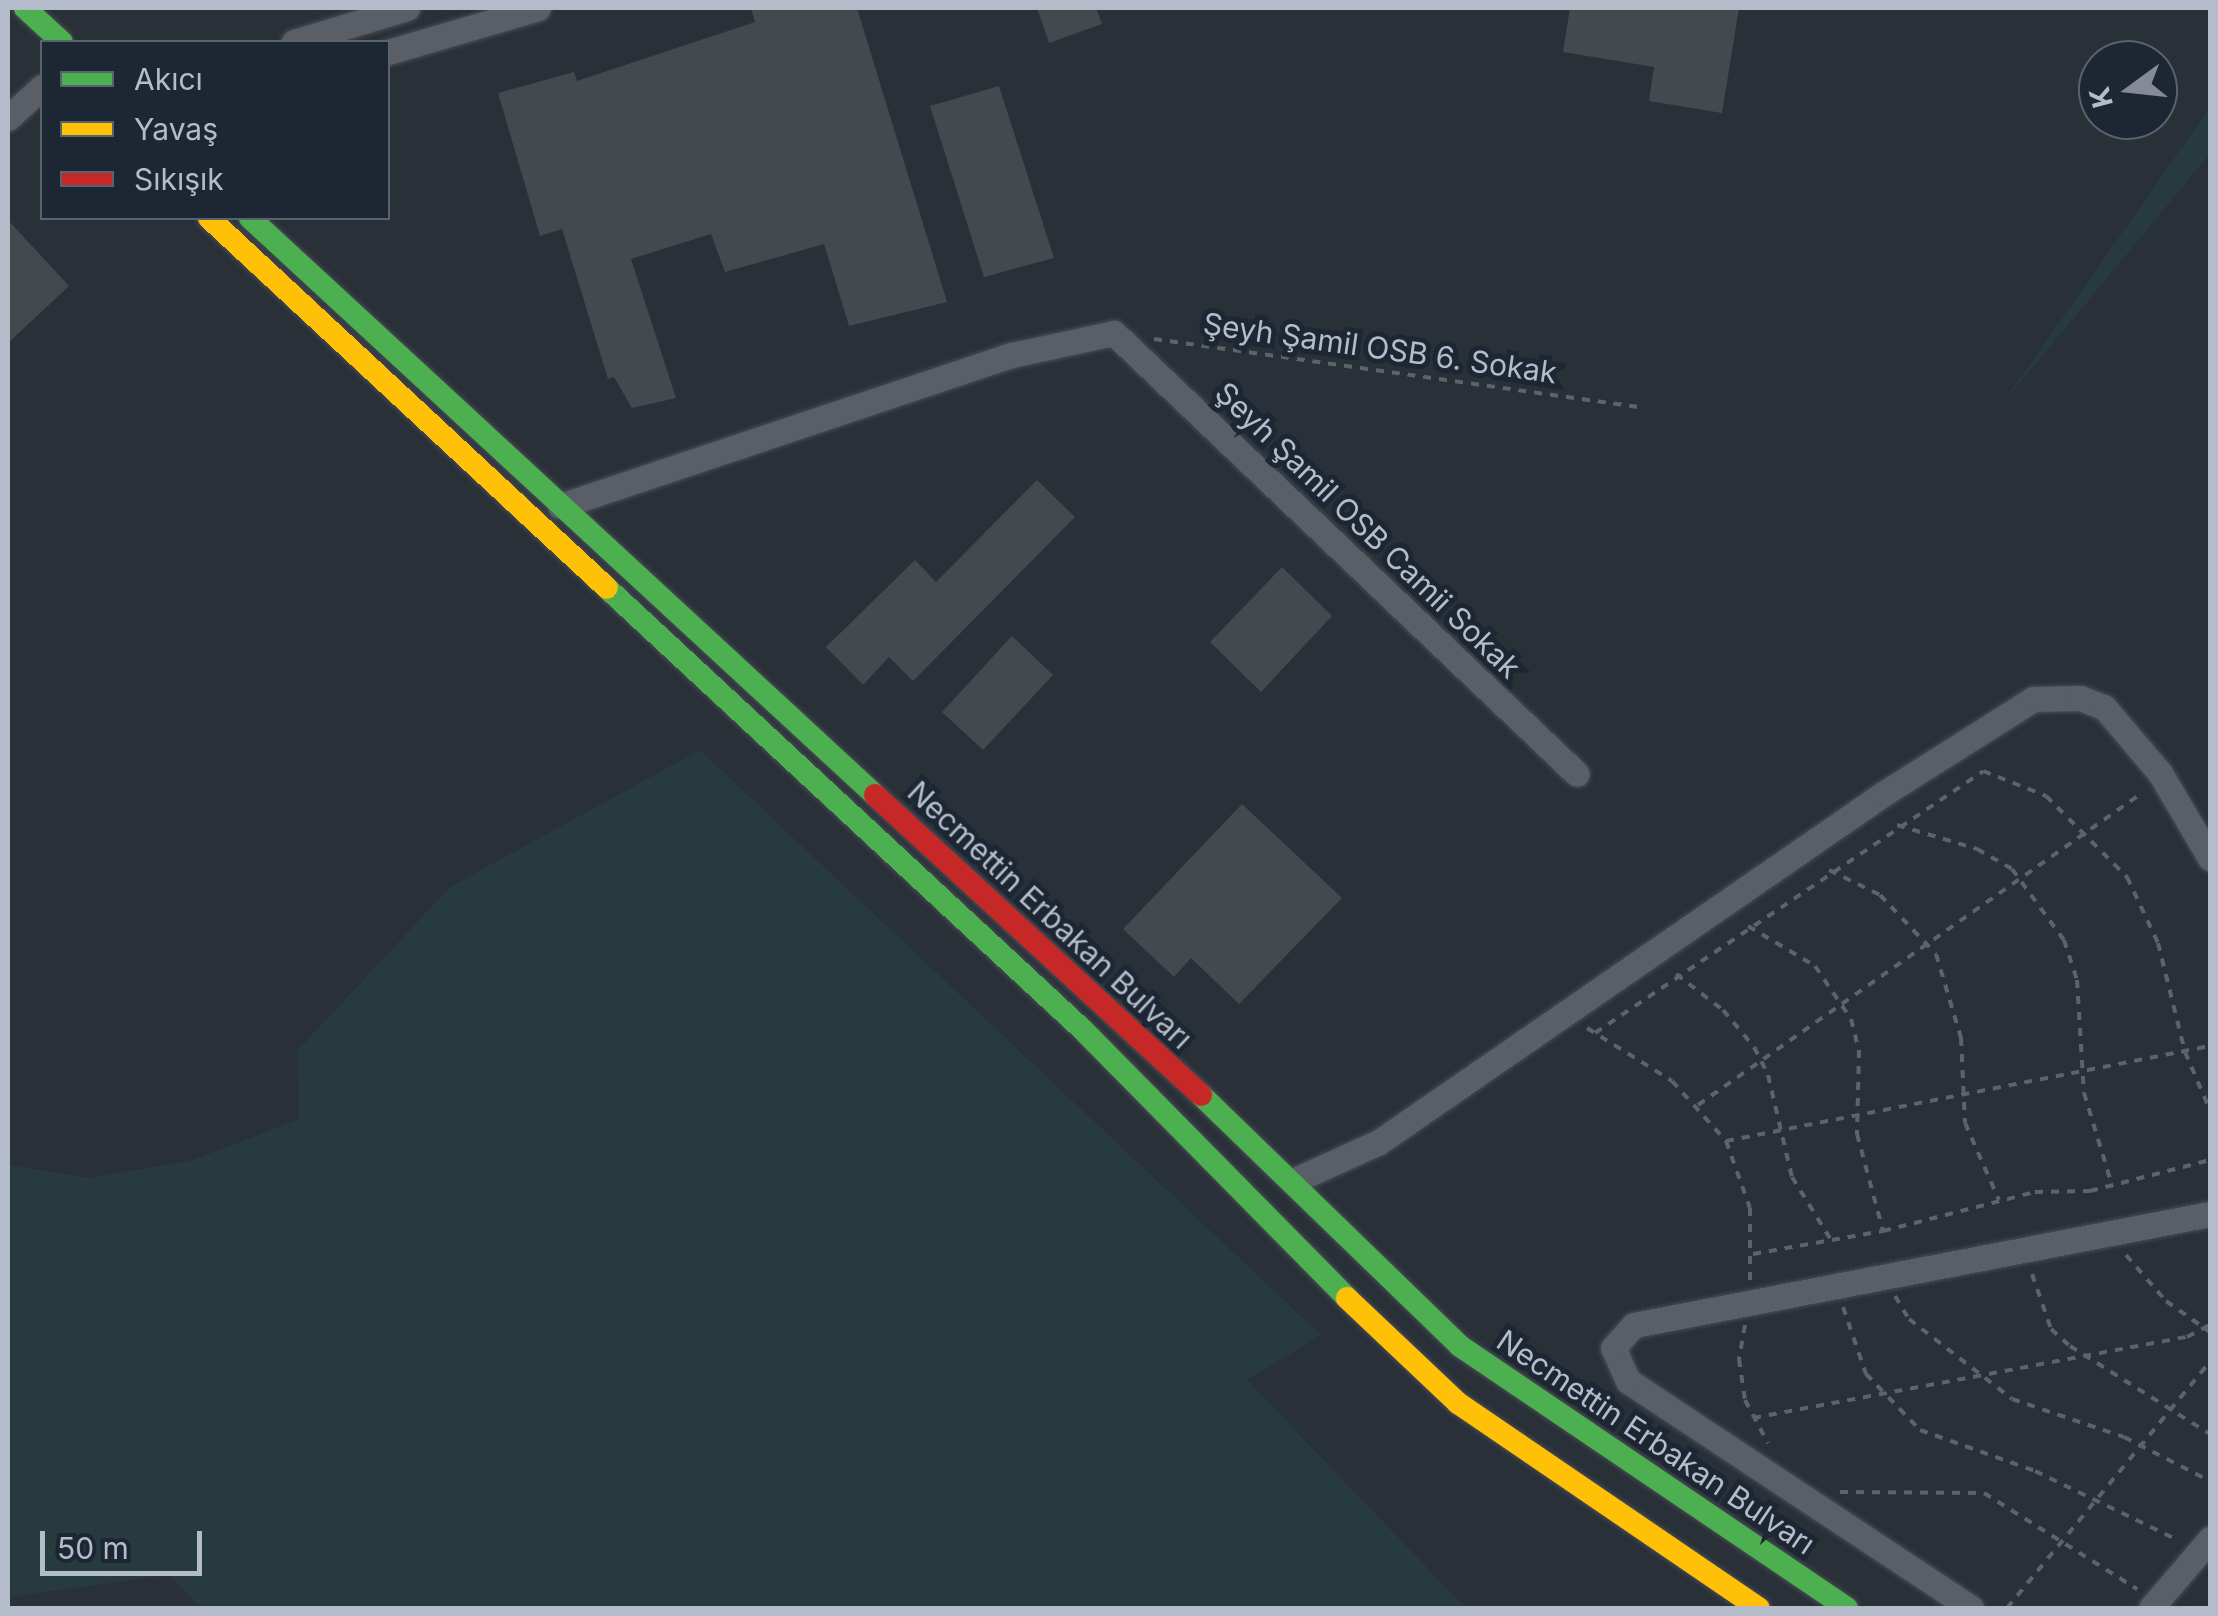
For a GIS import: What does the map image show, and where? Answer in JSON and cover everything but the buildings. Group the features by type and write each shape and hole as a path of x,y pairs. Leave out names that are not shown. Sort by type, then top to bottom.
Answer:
{"main road":[{"path":"26,8 60,40"},
{"path":"8,25 40,56"},
{"name":"Necmettin Erbakan Bulvarı","path":"211,220 1084,1032 1274,1228 1458,1403 1759,1608"},
{"name":"Necmettin Erbakan Bulvarı","path":"252,220 1293,1181 1460,1346 1847,1608"}],"street":[{"path":"301,40 407,8"},
{"path":"390,51 538,8"},
{"path":"8,118 40,89"},
{"name":"Şeyh Şamil OSB Camii Sokak","path":"560,506 1012,355 1081,335 1114,333 1577,774"},
{"path":"1293,1181 1379,1142 1883,794 2033,698 2080,698 2104,707 2162,777 2210,858"},
{"path":"1971,1608 1628,1381 1613,1348 1634,1326 2210,1214"},
{"path":"2154,1605 2206,1545"}],"path":[{"name":"Şeyh Şamil OSB 6. Sokak","path":"1153,338 1640,407"},
{"path":"1595,1033 1829,870 1984,771 2046,796 2128,877 2146,912 2185,1052 2210,1110"},
{"path":"1698,1105 2162,777"},
{"path":"1897,825 1977,849 2020,878 2064,940 2078,980 2082,1074 2096,1148 2112,1185"},
{"path":"1829,870 1880,896 1928,944 1953,995 1964,1123 1999,1200"},
{"path":"1746,926 1816,966 1843,1004 1859,1050 1856,1119 1883,1231"},
{"path":"1676,974 1723,1010 1760,1061 1801,1199 1830,1240"},
{"path":"1566,1016 1698,1105 1726,1141 1750,1208 1753,1254 1739,1359 1753,1418 1774,1454"},
{"path":"1726,1141 1964,1098 2210,1046"},
{"path":"1753,1254 1883,1231 1999,1200 2112,1185 2210,1160"},
{"path":"2119,1233 2137,1270 2203,1329"},
{"path":"2028,1250 2050,1328 2083,1354 2210,1434"},
{"path":"1892,1276 1896,1302 1908,1319 1936,1335 1975,1376 2012,1399 2142,1446 2210,1481"},
{"path":"1838,1286 1848,1329 1880,1394 1920,1430 2206,1545"},
{"path":"1753,1418 2210,1328"},
{"path":"2007,1608 2210,1362"},
{"path":"1828,1490 1984,1493 2063,1541 2154,1605"}],"green space":[{"path":"2210,107 2210,154 2000,407"},
{"path":"700,750 1321,1335 1247,1380 1466,1608 201,1608 169,1575 8,1597 8,1165 90,1178 193,1160 299,1119 297,1051 450,887"}],"traffic: fast":[{"path":"25,8 60,40"},
{"path":"252,220 875,795"},
{"path":"607,588 1084,1031 1347,1298"},
{"path":"1201,1095 1460,1346 1847,1608"}],"traffic: slow":[{"path":"211,220 607,588"},
{"path":"1347,1298 1458,1403 1759,1608"}],"traffic: jam":[{"path":"875,795 1201,1095"}]}
